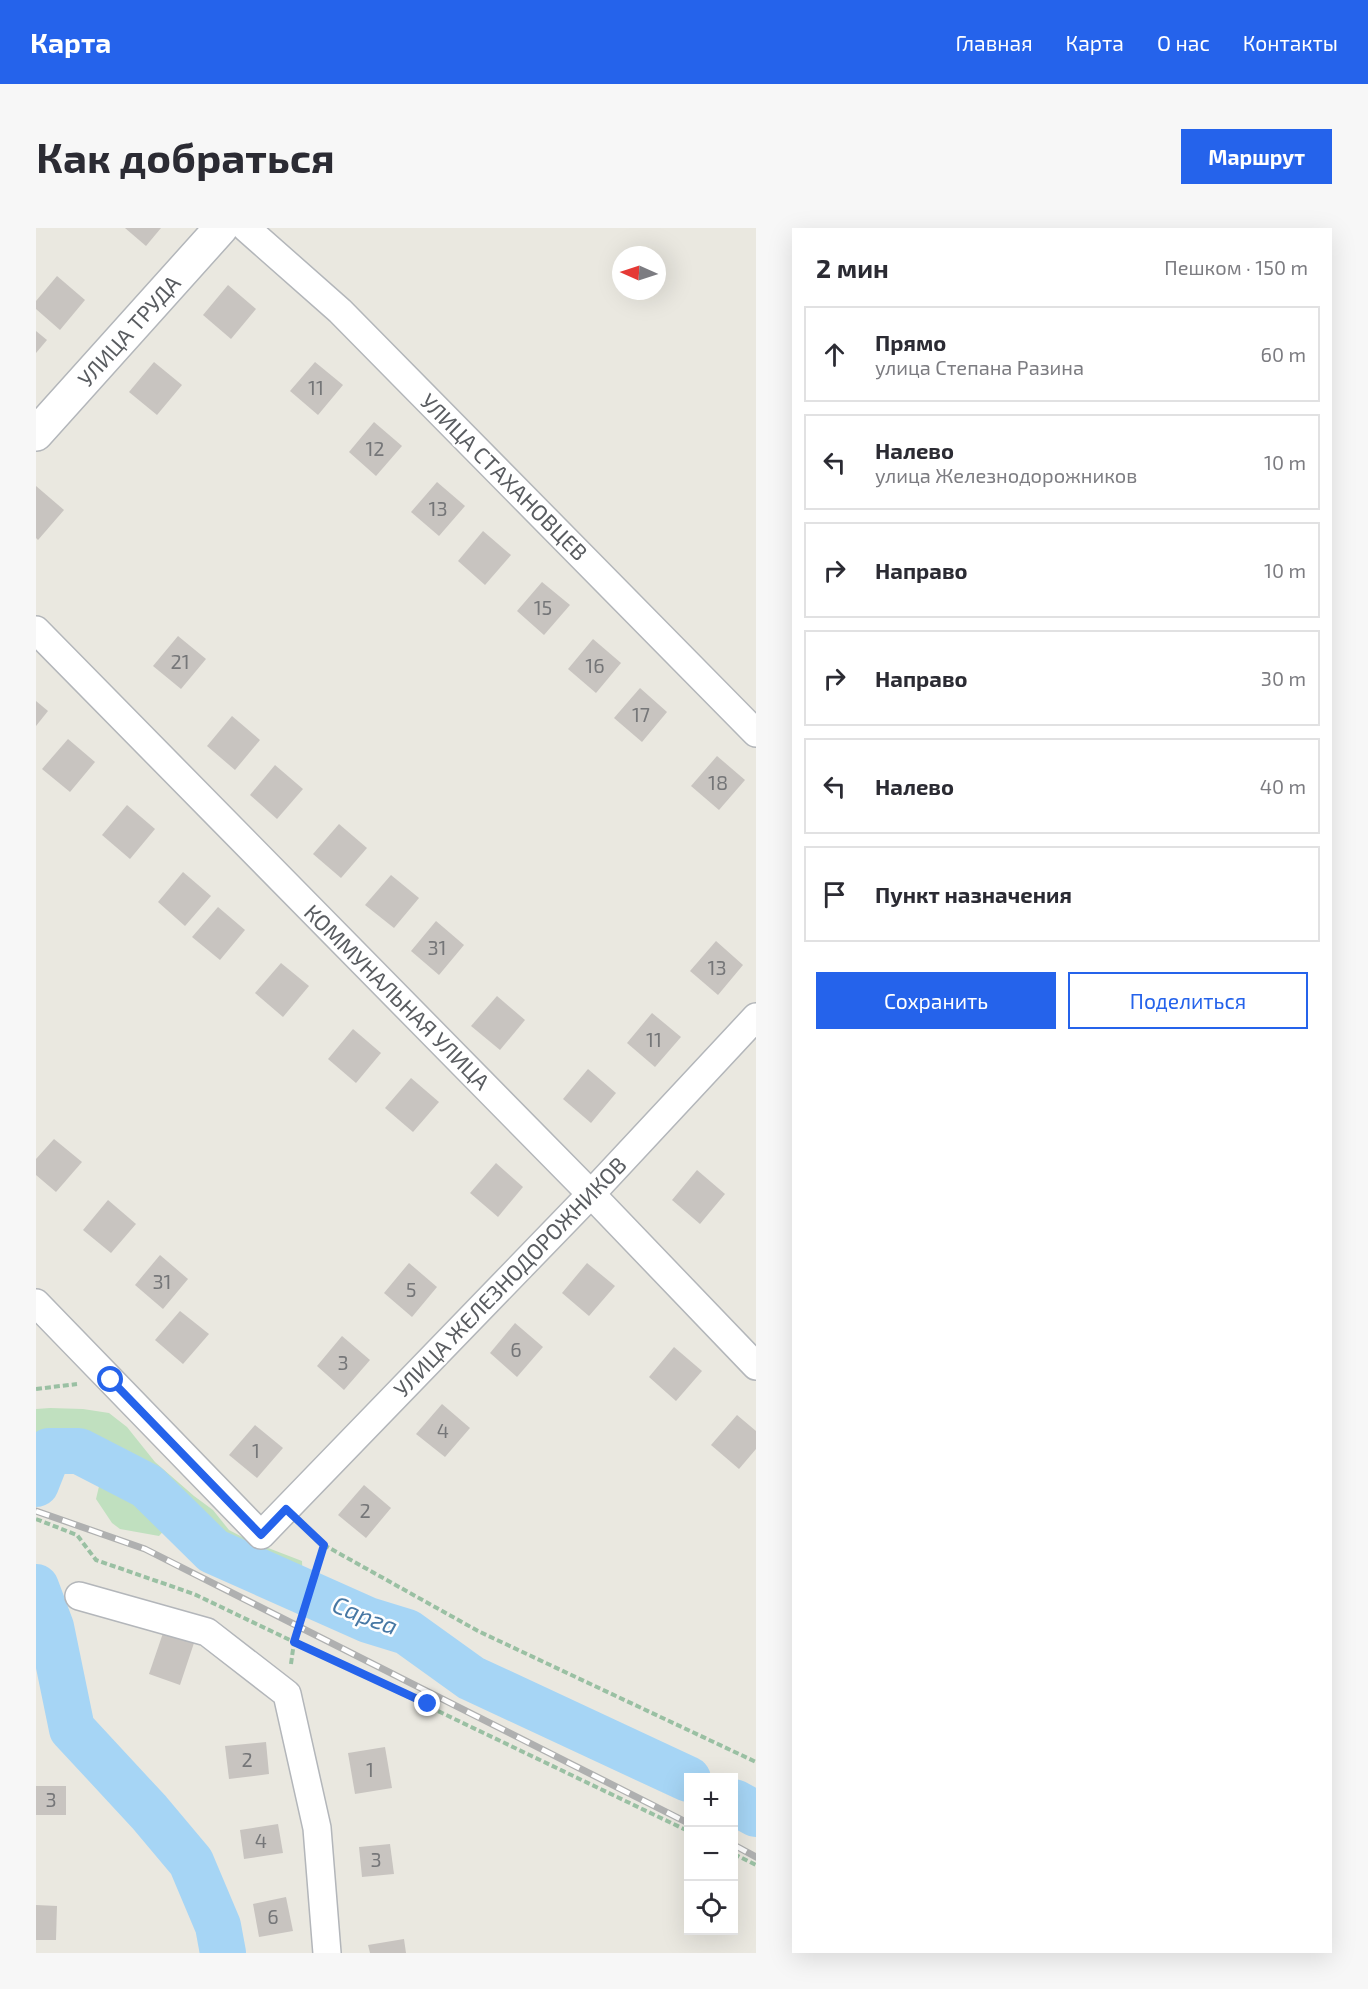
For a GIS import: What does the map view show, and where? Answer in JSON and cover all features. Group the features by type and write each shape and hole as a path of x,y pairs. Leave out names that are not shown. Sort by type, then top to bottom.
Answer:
{"street":[{"name":"УЛИЦА ТРУДА","path":"36,435 221,228"},
{"name":"УЛИЦА СТАХАНОВЦЕВ","path":"246,228 340,311 756,733"},
{"name":"КОММУНАЛЬНАЯ УЛИЦА","path":"36,630 591,1194 756,1366"},
{"name":"УЛИЦА ЖЕЛЕЗНОДОРОЖНИКОВ","path":"111,1380 261,1535 591,1194 756,1017"},
{"path":"36,1303 111,1380"},
{"path":"79,1596 207,1632 287,1694 317,1828 327,1953"}],"path":[{"path":"36,1389 111,1380"},
{"path":"286,1509 324,1545 478,1631 756,1762"},
{"path":"36,1519 77,1535 96,1560 194,1594 428,1704 684,1829"},
{"path":"287,1694 294,1642 324,1545"},
{"path":"738,1856 756,1865"}],"green space":[{"path":"36,1409 109,1413 127,1427 155,1462 213,1510 229,1530 250,1541 302,1561 302,1590 289,1597 277,1589 270,1573 262,1573 254,1569 245,1572 221,1561 206,1531 186,1518 177,1516 159,1536 120,1529 112,1523 96,1499 101,1478 96,1472 91,1468 69,1463 56,1457 67,1447 99,1449 104,1442 91,1432 36,1438"}],"building":[{"path":"125,228 161,228 146,246"},
{"path":"57,276 85,300 60,330 36,309 36,301"},
{"path":"228,285 256,309 231,339 203,315"},
{"path":"36,331 47,340 36,353"},
{"path":"154,362 182,385 157,415 129,392"},
{"path":"315,362 343,385 318,415 290,391"},
{"path":"374,422 402,446 376,476 349,452"},
{"path":"437,482 465,506 439,536 411,512"},
{"path":"36,486 64,510 38,540 36,538"},
{"path":"483,531 511,555 485,585 458,561"},
{"path":"542,582 570,605 544,635 517,611"},
{"path":"178,636 206,659 181,689 153,666"},
{"path":"593,639 621,663 596,693 568,669"},
{"path":"640,688 667,712 642,742 614,718"},
{"path":"36,701 48,711 36,726"},
{"path":"232,716 260,740 235,770 207,746"},
{"path":"68,739 95,762 70,792 42,769"},
{"path":"717,756 745,780 719,810 691,786"},
{"path":"275,765 303,789 277,819 250,795"},
{"path":"127,805 155,829 130,859 102,835"},
{"path":"339,824 367,848 341,878 313,854"},
{"path":"183,872 211,896 185,926 158,902"},
{"path":"391,875 419,898 394,928 365,905"},
{"path":"218,907 245,930 220,960 192,937"},
{"path":"436,921 464,945 439,975 411,951"},
{"path":"716,941 743,965 718,995 690,971"},
{"path":"281,963 309,986 283,1017 255,993"},
{"path":"497,996 525,1020 500,1050 471,1026"},
{"path":"652,1013 681,1037 655,1067 627,1043"},
{"path":"353,1029 381,1053 356,1083 328,1059"},
{"path":"588,1069 616,1093 591,1123 563,1099"},
{"path":"411,1078 439,1102 413,1132 385,1108"},
{"path":"54,1139 82,1162 56,1192 36,1175 36,1159"},
{"path":"496,1163 523,1187 498,1217 470,1193"},
{"path":"697,1170 725,1194 700,1224 672,1200"},
{"path":"108,1200 136,1224 111,1253 83,1230"},
{"path":"160,1255 188,1279 163,1309 135,1285"},
{"path":"409,1263 437,1287 412,1317 384,1293"},
{"path":"587,1263 615,1286 589,1316 562,1293"},
{"path":"180,1311 209,1334 183,1364 155,1340"},
{"path":"515,1323 543,1347 517,1377 490,1353"},
{"path":"342,1336 370,1360 344,1390 317,1366"},
{"path":"674,1347 702,1371 676,1401 649,1377"},
{"path":"442,1404 470,1428 445,1457 416,1434"},
{"path":"737,1415 756,1431 756,1449 739,1469 711,1445"},
{"path":"255,1425 283,1448 257,1478 229,1455"},
{"path":"364,1485 391,1508 366,1538 338,1515"},
{"path":"163,1633 194,1643 180,1685 149,1674"},
{"path":"266,1742 269,1774 229,1779 225,1746"},
{"path":"385,1747 392,1788 355,1794 348,1753"},
{"path":"36,1786 66,1786 66,1815 36,1815"},
{"path":"278,1824 283,1853 244,1859 240,1830"},
{"path":"390,1844 394,1874 362,1877 359,1847"},
{"path":"286,1897 293,1931 259,1937 253,1904"},
{"path":"36,1905 57,1906 56,1940 36,1940"},
{"path":"404,1939 406,1953 370,1953 368,1945"}],"waterway":[{"name":"Сарга","path":"36,1484 49,1451 79,1451 147,1486 213,1551 368,1620 407,1632 471,1678 684,1777"},
{"name":"Сарга","path":"36,1587 51,1627 72,1729 149,1812 191,1862 218,1926 223,1953"},
{"name":"Сарга","path":"738,1804 756,1814"}],"railway":[{"path":"36,1511 145,1549 684,1821"},
{"path":"738,1847 756,1857"}],"route":[{"path":"111,1380 261,1535 286,1509 324,1545 294,1642 428,1704"}]}
